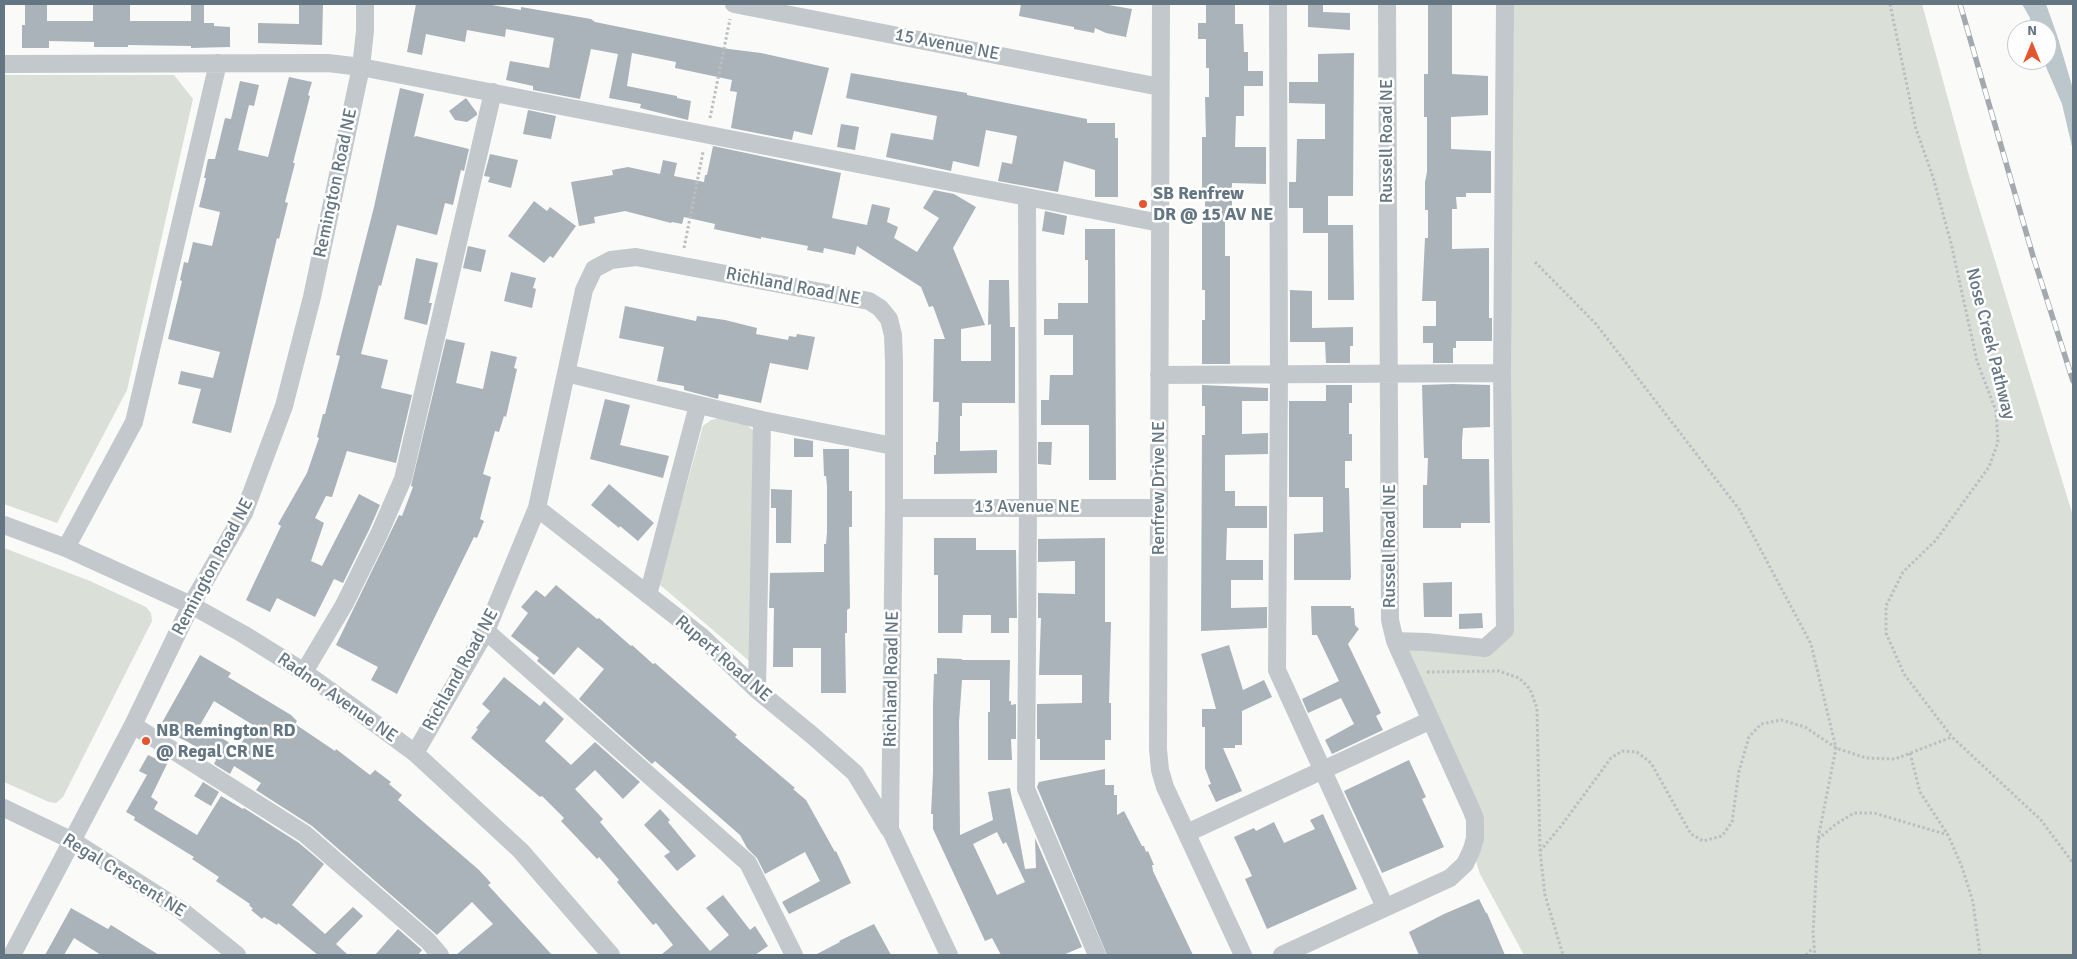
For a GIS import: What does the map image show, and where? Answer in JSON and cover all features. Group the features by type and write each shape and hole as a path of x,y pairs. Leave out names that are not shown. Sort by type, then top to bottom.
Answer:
{"street":[{"name":"Remington Road NE","path":"11,953 134,726 191,605 244,513 284,406 312,297 361,67 365,31 365,4"},
{"name":"Renfrew Drive NE","path":"1161,4 1158,750 1160,770 1165,787 1243,955"},
{"path":"1278,4 1279,374 1277,670 1385,907"},
{"name":"Russell Road NE","path":"1282,955 1450,878 1465,864 1474,844 1475,829 1472,811 1395,641 1390,620 1387,4"},
{"path":"1395,641 1485,648 1505,630 1502,373 1505,4"},
{"name":"15 Avenue NE","path":"732,8 1160,87"},
{"path":"4,64 328,62 493,92 1160,223"},
{"path":"66,548 134,422 218,63"},
{"path":"304,672 344,605 379,534 403,479 493,92"},
{"path":"1027,197 1028,507 1026,789 1097,955"},
{"name":"Richland Road NE","path":"415,753 486,631 537,508 584,290 594,269 611,260 636,257 868,301 880,308 889,319 893,335 894,508 890,829 949,955"},
{"path":"566,373 762,420 893,446"},
{"path":"1159,375 1502,373"},
{"path":"648,595 698,405"},
{"path":"757,690 762,420"},
{"name":"Rupert Road NE","path":"537,508 701,636 757,690 813,736 855,774 890,829"},
{"name":"13 Avenue NE","path":"894,508 1159,508"},
{"name":"Radnor Avenue NE","path":"4,525 66,548 191,605 243,634 304,672 415,753 521,851 611,955"},
{"path":"486,631 748,863 794,955"},
{"path":"1187,833 1431,720"},
{"path":"134,726 305,834 428,941 440,955"},
{"name":"Regal Crescent NE","path":"4,808 73,841 181,910 238,955"}],"path":[{"name":"Nose Creek Pathway","path":"1890,4 1916,129 1933,177 1952,243 1977,361 1996,411 1998,442 1989,466 1936,540 1903,572 1886,606 1886,633 1904,674 1952,737 2041,820 2073,863"},
{"path":"680,265 732,8"},
{"path":"1535,262 1596,324 1739,509 1811,644 1836,748 1818,839 1813,933 1815,955"},
{"path":"1409,672 1499,671 1519,678 1530,689 1537,708 1540,851 1545,895 1563,955"},
{"path":"1540,851 1561,826 1611,758 1622,751 1637,752 1651,763 1691,834 1703,841 1722,836 1732,822 1739,771 1749,737 1762,724 1781,720 1804,727 1836,748 1866,758 1895,759 1952,737"},
{"path":"1910,753 1920,792 1948,835 1962,867 1973,902 1980,955"},
{"path":"1818,839 1836,824 1854,813 1874,813 1948,835"},
{"path":"1806,955 1814,947"}],"shaded area":[{"path":"1505,4 1922,4 1968,172 2073,516 2073,955 1524,955 1480,874 1472,849 1475,838 1395,641 1485,648 1505,629"},
{"path":"2022,4 2046,4 2052,20 2030,20"},
{"path":"2057,35 2073,89 2073,151 2062,104 2047,70 2057,70"},
{"path":"4,75 174,75 193,99 127,390 57,523 4,504"},
{"path":"724,417 744,423 753,430 755,440 755,666 659,584 703,426 711,420"},
{"path":"4,548 90,581 146,607 151,613 152,621 63,797 56,803 49,802 4,782"}],"building":[{"path":"25,4 47,4 47,21 93,21 93,4 130,4 130,21 191,21 191,4 204,4 204,23 214,23 214,26 230,27 230,47 191,48 191,46 128,45 128,47 94,47 94,42 49,41 49,48 22,48 22,25 25,25"},
{"path":"299,4 323,4 322,45 258,43 258,23 299,24"},
{"path":"416,4 486,4 521,10 521,7 591,19 595,22 729,49 761,53 829,68 812,135 794,131 792,140 731,128 737,92 730,91 732,80 675,68 676,62 632,53 627,86 677,96 677,98 691,101 688,120 640,108 641,104 609,98 618,54 591,49 580,99 533,90 533,86 506,80 510,61 549,68 554,38 506,29 505,37 467,30 465,42 426,34 422,55 407,52"},
{"path":"1021,4 1103,4 1132,9 1126,37 1106,33 1095,28 1094,33 1019,16"},
{"path":"1206,4 1235,4 1235,24 1243,24 1244,52 1248,52 1248,71 1263,71 1263,86 1244,86 1244,116 1236,116 1235,147 1266,147 1266,184 1232,183 1232,211 1225,211 1225,256 1230,256 1230,364 1202,364 1202,320 1205,320 1205,290 1202,290 1202,221 1205,221 1205,193 1202,193 1202,137 1206,137 1205,97 1209,97 1209,68 1206,68 1206,39 1198,39 1198,23 1206,23"},
{"path":"1308,4 1323,4 1323,12 1350,13 1350,30 1308,27"},
{"path":"1428,4 1452,4 1452,74 1488,76 1488,115 1451,117 1451,149 1491,151 1491,193 1466,193 1466,197 1456,197 1457,209 1452,209 1452,249 1489,248 1489,318 1492,318 1492,341 1456,341 1456,348 1453,348 1453,363 1433,363 1433,343 1423,343 1423,326 1436,326 1436,301 1422,301 1425,238 1428,238 1428,210 1425,210 1427,117 1424,117 1424,74 1428,74"},
{"path":"1354,53 1353,196 1328,196 1328,233 1303,233 1303,208 1289,208 1289,182 1296,182 1297,139 1325,139 1325,104 1289,103 1289,82 1318,82 1318,54"},
{"path":"851,73 967,93 967,95 1087,119 1087,123 1115,123 1115,138 1118,138 1118,197 1095,197 1095,170 1064,161 1058,192 998,181 1002,162 1012,164 1017,136 986,130 979,167 953,161 951,171 886,157 891,133 933,140 937,116 846,98"},
{"path":"289,77 312,82 308,95 310,96 293,163 295,163 285,202 288,203 279,239 277,238 231,433 192,423 201,389 178,384 181,371 213,378 220,352 168,339 182,281 180,280 184,262 188,263 193,242 212,246 220,212 199,207 206,178 204,178 208,159 215,159 225,118 231,119 240,81 259,85 254,106 249,105 238,150 268,157"},
{"path":"400,88 424,94 414,137 469,149 464,171 461,170 453,205 445,203 437,235 397,225 361,354 388,360 381,388 412,395 396,463 347,451 332,497 326,496 315,518 324,523 311,561 322,566 359,494 380,505 369,530 343,583 334,579 315,617 277,598 270,612 246,600 281,526 278,524 307,473 319,438 317,437 340,356 336,355 374,207"},
{"path":"466,98 477,115 467,122 455,120 449,111"},
{"path":"528,110 556,116 551,139 523,134"},
{"path":"841,124 859,127 855,150 837,147"},
{"path":"713,146 841,173 832,218 867,225 872,204 890,208 887,222 898,227 894,238 917,252 939,218 923,208 934,190 954,194 976,207 953,248 985,325 961,329 961,361 991,361 991,324 988,325 989,280 1009,280 1010,327 1015,327 1015,403 962,403 960,451 997,450 997,473 934,474 934,455 936,455 936,442 938,442 939,402 933,402 934,339 945,339 933,306 929,307 921,287 857,246 855,255 824,248 823,253 807,250 808,246 714,229 715,224 684,217 682,224 671,223 625,211 594,217 595,223 579,226 571,182 613,175 612,170 628,167 660,174 663,160 677,163 674,176 704,182"},
{"path":"490,154 518,160 511,188 488,182 490,177 484,176"},
{"path":"534,201 547,211 550,207 576,226 553,258 550,256 544,263 508,236"},
{"path":"1045,211 1067,216 1064,235 1042,231"},
{"path":"1328,225 1353,225 1354,300 1328,300"},
{"path":"1085,229 1115,229 1116,480 1089,480 1089,425 1041,425 1041,400 1049,400 1050,375 1073,375 1073,335 1044,335 1044,319 1058,319 1058,303 1088,303 1088,260 1085,260"},
{"path":"468,246 486,250 481,272 463,268"},
{"path":"416,258 438,263 429,303 432,303 427,325 404,319"},
{"path":"511,272 536,278 533,288 536,289 532,308 504,301"},
{"path":"1290,290 1312,291 1312,328 1353,327 1353,346 1350,346 1350,363 1326,363 1325,342 1290,342"},
{"path":"625,306 696,321 697,316 725,320 757,328 756,334 788,340 789,336 796,337 797,334 815,337 808,370 770,363 761,403 719,394 718,399 684,390 684,386 657,381 664,347 619,338"},
{"path":"446,339 465,343 456,383 483,389 491,351 517,357 514,368 517,369 506,417 504,416 499,432 495,431 483,474 491,477 480,519 484,521 477,538 474,537 397,694 371,680 378,667 336,645 399,515 402,516 413,487 411,486"},
{"path":"1202,385 1268,388 1268,401 1242,401 1242,434 1268,433 1268,454 1225,455 1225,491 1235,491 1235,506 1267,506 1267,528 1227,528 1226,560 1263,560 1263,580 1231,580 1231,608 1267,607 1267,628 1201,631 1202,435 1205,435 1205,406 1202,406"},
{"path":"1326,385 1352,385 1352,403 1349,403 1349,434 1352,434 1352,461 1345,461 1345,488 1349,488 1351,577 1350,580 1294,580 1294,534 1323,532 1323,497 1289,497 1289,401 1326,401"},
{"path":"1422,385 1490,385 1490,427 1463,428 1462,459 1489,459 1490,523 1461,523 1461,528 1423,528 1423,485 1427,485 1428,458 1424,458"},
{"path":"605,399 630,405 620,445 669,456 663,478 590,459"},
{"path":"794,438 813,441 813,457 794,457"},
{"path":"1038,442 1052,442 1051,465 1038,464"},
{"path":"823,449 849,449 849,491 852,491 852,527 849,527 850,608 847,610 847,633 845,633 846,693 821,693 821,648 793,648 793,667 773,667 774,608 769,608 770,573 824,572 824,544 826,544 827,532 827,486 826,476 824,476"},
{"path":"609,484 654,523 638,541 591,505"},
{"path":"771,489 792,490 791,543 776,543 776,508 771,508"},
{"path":"934,538 976,538 976,550 1016,550 1017,618 1009,618 1009,633 991,633 991,615 963,615 962,633 938,633 938,575 934,575"},
{"path":"1105,538 1105,622 1111,622 1109,703 1111,703 1111,740 1105,740 1105,760 1040,760 1040,739 1037,739 1037,704 1082,703 1082,675 1039,675 1041,618 1038,618 1038,593 1075,594 1075,561 1038,562 1038,539"},
{"path":"1452,582 1452,617 1424,617 1423,583"},
{"path":"556,585 597,619 599,618 653,664 655,663 737,735 735,737 795,788 793,789 806,800 836,851 851,883 789,914 782,902 820,881 805,852 765,874 757,858 747,848 740,835 655,761 652,764 579,699 604,669 578,647 554,675 537,661 539,658 511,636 528,613 521,607 536,590 545,597"},
{"path":"1311,606 1351,606 1351,608 1354,608 1355,625 1359,629 1348,644 1381,713 1376,716 1383,730 1332,754 1325,740 1354,724 1341,698 1308,713 1302,699 1339,681 1317,635 1312,635"},
{"path":"1482,613 1483,628 1459,629 1459,614"},
{"path":"1229,645 1243,690 1264,680 1272,697 1242,711 1242,745 1235,745 1235,748 1223,748 1242,791 1216,802 1208,785 1211,784 1205,768 1205,727 1202,727 1202,709 1216,709 1201,654"},
{"path":"200,655 231,673 228,677 291,715 297,721 295,724 335,751 336,749 370,775 375,770 391,782 389,784 402,795 398,800 479,870 491,883 488,885 552,955 456,955 493,924 472,902 437,935 312,826 256,790 261,783 234,766 230,774 214,764 216,760 188,742 159,728","holes":["214,701 253,725 238,748 200,725"]},
{"path":"937,658 1010,660 1009,701 1011,701 1011,705 1016,704 1016,739 1011,739 1012,760 988,760 990,680 962,680 959,722 960,835 993,820 988,792 1010,788 1025,869 1036,868 1035,838 1082,947 1063,955 1001,955 992,938 985,941 933,829 933,814 931,814 933,704 934,674 937,674","holes":["997,832 1003,844 1006,842 1025,882 997,895 973,844"]},
{"path":"504,677 540,706 544,701 564,719 545,741 571,765 595,742 640,782 623,799 595,770 575,789 603,819 600,822 710,951 729,935 706,908 723,895 750,930 755,926 768,946 755,955 661,955 673,945 656,923 653,925 599,857 597,859 561,821 564,818 542,796 540,797 471,738 478,729 476,728 490,711 482,704"},
{"path":"148,755 167,764 151,797 158,802 154,809 197,835 221,796 244,808 299,843 324,864 292,905 325,934 353,907 363,916 336,944 348,955 318,955 278,923 277,925 264,917 262,919 251,910 253,909 250,904 216,881 219,877 192,859 194,857 134,820 135,817 126,812 147,775 139,771"},
{"path":"1409,760 1426,797 1422,799 1444,847 1382,873 1344,791"},
{"path":"1105,769 1105,785 1114,785 1114,795 1117,795 1117,815 1124,811 1142,846 1144,846 1146,852 1148,851 1154,865 1152,865 1153,871 1193,955 1107,955 1037,787 1039,782"},
{"path":"203,782 219,792 211,806 194,796"},
{"path":"660,809 670,820 668,822 696,856 677,871 664,856 670,852 644,825"},
{"path":"1323,814 1357,889 1267,929 1245,879 1252,876 1234,837 1254,828 1256,831 1274,822 1284,843 1315,829 1310,820"},
{"path":"1479,899 1505,955 1419,955 1409,932"},
{"path":"71,908 108,929 111,925 159,955 101,955 74,938 64,955 45,955"},
{"path":"874,924 891,955 815,955 839,941"},
{"path":"398,929 422,950 418,955 375,955"}],"railway":[{"path":"1960,4 2033,256 2073,381"}],"place":[{"name":"SB Renfrew DR @ 15 AV NE","path":"1143,204"},
{"name":"NB Remington RD @ Regal CR NE","path":"146,741"}]}
